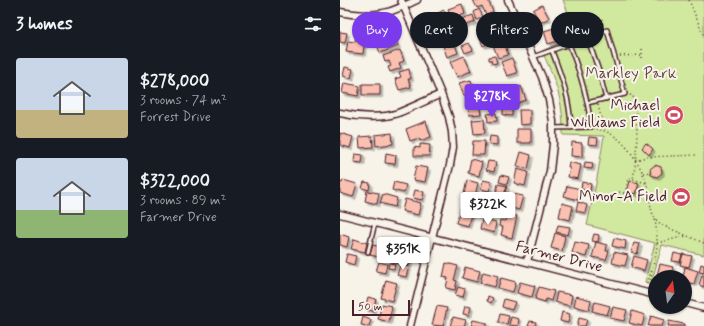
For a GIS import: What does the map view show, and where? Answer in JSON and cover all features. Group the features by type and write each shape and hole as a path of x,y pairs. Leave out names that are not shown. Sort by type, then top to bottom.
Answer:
{"street":[{"path":"340,12 365,14 386,12 402,3 417,0"},
{"path":"508,0 542,77 549,100 553,121 553,144 550,171 527,262"},
{"path":"402,3 441,94 449,117 453,147 450,165 410,326"},
{"path":"340,113 373,117 397,113 441,94"},
{"name":"Farmer Drive","path":"340,214 648,293"},
{"path":"692,305 704,308"}],"lane":[{"path":"587,103 625,94 606,30"},
{"path":"533,57 559,48"},
{"path":"553,128 591,127 582,78 571,48"},
{"path":"591,48 599,71 606,99"},
{"path":"552,51 569,100 571,128"},
{"path":"368,252 375,223"}],"path":[{"path":"689,0 704,37"},
{"path":"642,49 642,61"},
{"path":"614,56 642,55"},
{"path":"625,94 633,96 636,105 637,131 633,179"},
{"path":"597,101 601,120 607,132"},
{"path":"591,127 607,132 622,142 643,173 655,219 657,243 652,270"},
{"path":"635,160 647,157 697,155"},
{"path":"643,173 651,172"},
{"path":"625,193 629,178 646,183"},
{"path":"619,192 650,200"},
{"path":"655,219 664,226 704,242"},
{"path":"657,243 687,236"}],"green space":[{"name":"Markley Park","path":"563,0 704,0 704,255 662,245 655,270 648,270 655,243 587,225 604,136 563,135 561,105 557,89 542,51 551,47 604,48 604,12 568,12"},
{"name":"Markley Park","path":"648,270 648,283 645,282"}],"building":[{"path":"473,0 488,0 493,12 485,12 482,6 477,8"},
{"path":"462,4 464,12 449,12 448,9"},
{"path":"542,5 549,18 543,21 543,12 534,12 533,10"},
{"path":"479,9 480,12 476,12 476,17 474,12"},
{"path":"473,15 475,22 468,25 468,17"},
{"path":"551,29 551,43 548,44 544,31"},
{"path":"340,32 347,33 345,43 340,42"},
{"path":"348,41 352,42 352,48 364,48 363,54 346,52"},
{"path":"468,43 473,50 465,53 463,48 468,48"},
{"path":"378,48 393,48 380,53"},
{"path":"444,48 456,48 458,53 447,57"},
{"path":"494,48 506,48 508,55 498,58"},
{"path":"400,50 404,61 399,63 401,68 390,72 388,67 391,66 389,61 385,62 383,56"},
{"path":"464,56 471,71 457,77 450,62"},
{"path":"495,56 497,63 492,64 489,57"},
{"path":"512,58 517,73 507,76 501,62"},
{"path":"345,67 353,69 351,78 343,76"},
{"path":"409,69 411,79 408,79 411,87 399,90 395,79 401,77 399,72"},
{"path":"471,80 475,93 464,96 459,83"},
{"path":"344,83 360,86 358,96 342,93"},
{"path":"362,84 380,84 380,95 362,95"},
{"path":"521,86 526,100 509,106 505,97 511,94 510,90"},
{"path":"478,99 481,114 469,115 467,101"},
{"path":"503,108 512,109 512,116 503,115"},
{"path":"519,110 530,110 530,124 520,125"},
{"path":"496,113 497,121 488,122 487,114"},
{"path":"484,119 485,133 474,134 472,120"},
{"path":"426,121 431,137 420,141 419,138 410,141 406,129"},
{"path":"517,129 531,129 531,143 517,143"},
{"path":"340,133 353,137 350,148 340,145"},
{"path":"392,133 393,144 376,146 375,135"},
{"path":"372,136 373,147 360,148 359,137"},
{"path":"490,136 497,137 497,145 489,144"},
{"path":"589,137 598,138 597,145 588,144"},
{"path":"473,141 485,141 484,155 472,155"},
{"path":"572,142 582,143 582,157 571,156"},
{"path":"646,143 653,149 649,155 642,148"},
{"path":"420,144 430,145 429,156 414,156 414,147 420,148"},
{"path":"521,152 531,155 528,169 517,166"},
{"path":"386,153 396,155 395,164 385,163"},
{"path":"355,154 363,155 362,163 354,162"},
{"path":"471,159 482,162 479,176 468,173"},
{"path":"488,161 496,162 494,172 486,170"},
{"path":"569,162 581,165 578,179 568,177 570,168 568,168"},
{"path":"585,162 593,163 592,169 584,168"},
{"path":"655,165 661,167 662,173 657,177 651,175 650,169"},
{"path":"416,166 428,168 425,182 413,180"},
{"path":"517,169 528,172 525,186 514,183"},
{"path":"501,175 509,177 507,184 499,182"},
{"path":"343,180 357,184 353,197 340,193 340,182 342,183"},
{"path":"467,180 478,183 475,196 464,194"},
{"path":"483,180 492,182 489,191 481,189"},
{"path":"630,181 639,183 636,194 627,192"},
{"path":"364,182 370,183 369,190 362,188"},
{"path":"394,182 406,185 404,193 392,190"},
{"path":"582,182 591,184 590,191 581,189"},
{"path":"498,184 507,186 504,195 496,193"},
{"path":"567,186 581,189 578,200 564,196"},
{"path":"415,190 424,192 422,200 413,198"},
{"path":"367,191 379,193 377,204 365,201"},
{"path":"508,193 523,196 519,210 505,206"},
{"path":"383,194 397,198 395,207 380,203"},
{"path":"405,199 421,203 418,215 402,211"},
{"path":"462,202 470,204 469,210 472,211 468,226 456,223"},
{"path":"578,202 587,205 585,213 576,211"},
{"path":"562,203 573,206 570,220 559,217"},
{"path":"478,206 487,208 484,217 476,215"},
{"path":"508,214 517,216 512,238 501,235 503,227 499,226 500,220 506,221"},
{"path":"482,219 496,223 494,233 480,229"},
{"path":"558,225 570,227 568,235 556,232"},
{"path":"555,233 565,236 562,251 551,248"},
{"path":"340,234 349,237 347,247 340,245"},
{"path":"594,234 599,235 598,242 592,241"},
{"path":"614,238 626,241 625,249 612,246"},
{"path":"354,239 367,243 365,252 351,249"},
{"path":"575,242 589,245 586,257 572,253"},
{"path":"596,242 607,245 606,251 609,251 606,260 592,257"},
{"path":"634,243 640,244 637,254 631,252"},
{"path":"373,245 390,249 388,259 370,255"},
{"path":"394,252 412,256 409,266 391,262"},
{"path":"614,252 628,255 625,266 612,263"},
{"path":"674,253 682,255 680,262 672,261"},
{"path":"347,254 356,256 354,265 345,262"},
{"path":"683,254 692,256 689,267 680,265"},
{"path":"634,256 647,260 644,271 631,267"},
{"path":"379,262 387,264 385,273 376,271"},
{"path":"389,263 395,264 394,269 388,268"},
{"path":"446,263 458,266 454,280 457,281 455,290 446,288 448,278 443,277"},
{"path":"660,264 673,267 672,270 658,270"},
{"path":"701,264 704,265 704,273 699,272"},
{"path":"400,265 409,267 406,277 397,275"},
{"path":"465,267 480,271 477,282 462,278"},
{"path":"685,267 698,271 694,284 692,284 692,270 684,270"},
{"path":"483,272 498,276 495,287 480,283"},
{"path":"702,275 704,276 704,287 699,285"},
{"path":"501,278 516,282 513,292 498,288"},
{"path":"386,280 397,283 392,301 381,298"},
{"path":"520,282 535,286 532,297 517,293"},
{"path":"458,287 465,289 463,297 455,295"},
{"path":"539,287 554,291 551,301 546,299 545,302 535,299"},
{"path":"557,292 572,295 570,306 555,302"},
{"path":"488,296 493,298 491,303 487,301"},
{"path":"576,296 591,300 589,310 574,306"},
{"path":"368,297 376,299 373,311 365,309"},
{"path":"504,299 515,302 512,310 502,307"},
{"path":"595,302 610,306 607,315 592,311"},
{"path":"382,304 392,306 389,322 378,319"},
{"path":"437,306 447,308 443,326 432,325"},
{"path":"465,306 471,307 469,315 463,314"},
{"path":"613,307 627,310 624,321 610,318"},
{"path":"632,311 645,315 642,326 629,323"},
{"path":"562,312 570,314 568,323 560,321"},
{"path":"500,314 509,316 507,324 498,322"},
{"path":"651,316 664,320 662,326 648,326"},
{"path":"363,317 371,320 369,326 361,325"},
{"path":"453,317 466,320 464,326 450,326"},
{"path":"511,317 519,319 518,326 509,325"},
{"path":"579,318 587,320 585,326 577,326"},
{"path":"473,320 487,323 487,326 471,326"},
{"path":"530,321 536,322 535,326 528,326"},
{"path":"669,321 684,324 684,326 668,326"}],"place":[{"name":"Michael Williams Field","path":"674,115"},
{"name":"Minor-A Field","path":"681,197"}]}
